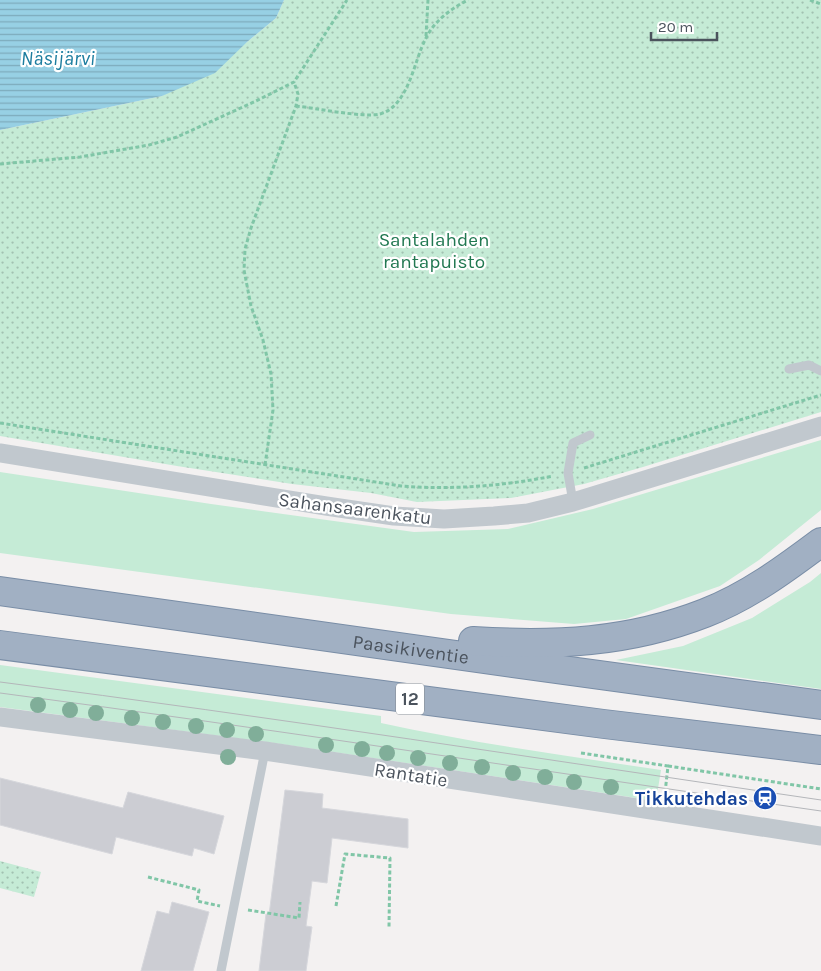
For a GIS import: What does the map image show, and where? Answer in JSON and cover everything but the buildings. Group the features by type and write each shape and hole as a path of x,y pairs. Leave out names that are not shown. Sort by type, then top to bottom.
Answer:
{"highway":[{"path":"327,636 517,644 567,643 612,639 664,627 706,613 739,597 783,570 821,542"},
{"name":"Paasikiventie","path":"0,591 821,705"},
{"name":"12","path":"0,645 604,724 821,750"}],"street":[{"name":"Sahansaarenkatu","path":"0,453 394,516 444,519 528,513 573,502 821,426"},
{"name":"Rantatie","path":"0,717 265,751 821,836"}],"lane":[{"path":"789,369 809,365 821,371"},
{"path":"573,502 568,473 573,443 590,435"},
{"path":"221,971 265,751"}],"path":[{"path":"0,164 80,157 149,145 177,137 294,82 347,0"},
{"path":"296,106 361,114 387,112 401,98 411,78 426,36 428,0"},
{"path":"426,36 449,10 468,0"},
{"path":"810,0 821,4"},
{"path":"266,465 273,410 271,374 263,340 251,306 244,270 245,249 296,106 298,94 294,82"},
{"path":"0,423 402,486 433,489 510,484 568,473 821,395"},
{"path":"581,753 821,789"},
{"path":"664,798 668,766"},
{"path":"336,906 344,854 390,858 389,927"},
{"path":"148,877 199,890 197,901 211,904"},
{"path":"261,912 299,918 300,902"}],"green space":[{"name":"Santalahden rantapuisto","path":"284,0 821,0 821,412 584,484 511,498 417,502 371,493 292,484 177,466 0,436 0,130 162,96 247,42 276,18"},
{"path":"821,440 821,510 759,560 720,586 626,619 574,624 451,614 0,553 0,472 414,532 508,529 593,509"},
{"path":"821,573 821,689 616,660 683,646 752,618 810,582"},
{"path":"0,665 381,716 381,723 450,737 661,770 656,801 274,743 0,707"},
{"path":"0,861 41,872 34,897 0,888"}],"water":[{"name":"Näsijärvi","path":"0,0 284,0 276,18 247,42 215,73 162,96 0,130"}],"tram line":[{"path":"0,682 308,724 821,800"},
{"path":"0,693 821,811"}],"place":[{"name":"Tikkutehdas","path":"765,798"}]}
